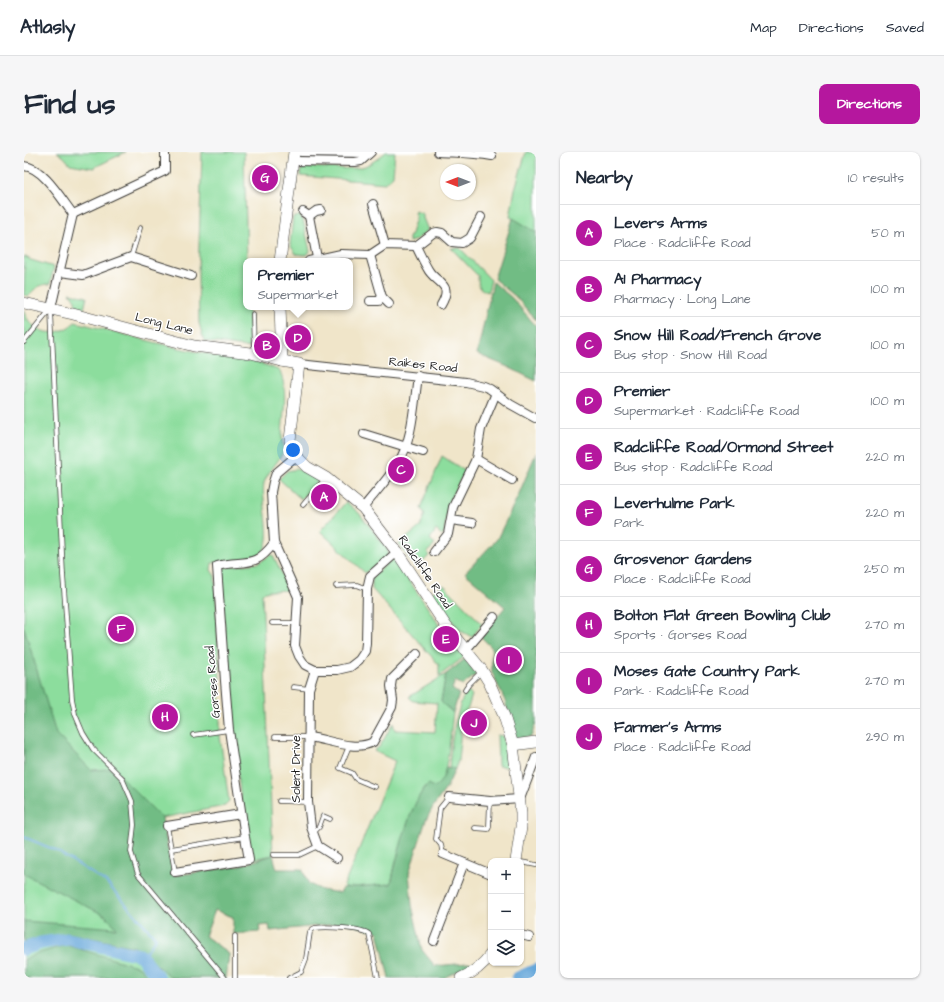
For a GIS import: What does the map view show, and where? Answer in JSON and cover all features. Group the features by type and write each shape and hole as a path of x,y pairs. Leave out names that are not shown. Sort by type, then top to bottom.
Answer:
{"main road":[{"path":"280,258 294,157"},
{"name":"Long Lane","path":"24,303 51,308 194,346 253,354 283,362 299,364"},
{"path":"280,310 283,362 293,377 296,392"},
{"path":"296,456 290,440 299,364"},
{"name":"Radcliffe Road","path":"296,456 307,467 326,478 363,508 397,552 446,626 482,670 489,682 513,745 520,799 521,827 516,858"},
{"path":"513,745 536,742"},
{"path":"461,978 469,975 479,968 488,958"}],"street":[{"path":"73,214 165,171 165,152"},
{"path":"301,152 369,152"},
{"path":"294,157 355,162 361,161 369,152"},
{"path":"438,152 466,154 479,153 492,156"},
{"path":"24,166 27,166 44,175 73,214 51,308"},
{"path":"373,204 380,214 385,245"},
{"path":"321,210 306,214 318,258 341,254 370,255 385,245 416,246 433,233 437,232 452,242 462,243 470,238 474,224 481,217"},
{"path":"416,246 430,272 443,285 449,297 441,305"},
{"path":"370,255 382,296 389,304"},
{"path":"60,272 83,275 131,257 191,276"},
{"path":"370,300 379,300 382,296"},
{"name":"Raikes Road","path":"299,364 466,382 484,386 510,404 532,416 534,407"},
{"path":"363,508 398,464 406,447 418,376"},
{"path":"434,552 438,540 448,534 453,506 476,459 481,429 496,393"},
{"path":"364,434 423,452"},
{"path":"296,456 276,473 271,492 274,543 298,597 296,646 299,656 305,665 315,670 337,670 350,667 359,660 365,651 367,589 370,576 397,552"},
{"path":"476,459 505,479"},
{"path":"451,520 472,523"},
{"name":"Gorses Road","path":"175,872 249,860 229,730 224,681 217,566 258,560 274,543"},
{"path":"467,652 494,617"},
{"path":"308,737 349,745 367,744 373,742 376,739 392,707 393,700 390,686 392,679 417,654"},
{"name":"Solent Drive","path":"315,670 309,689 308,802 310,827 318,846"},
{"path":"449,797 490,800 520,799 536,757"},
{"path":"167,826 241,814"},
{"path":"318,846 337,858"},
{"path":"443,854 488,873"},
{"path":"434,941 464,863"}],"lane":[{"path":"131,257 140,228"},
{"path":"24,342 51,308"},
{"path":"51,308 63,575 72,699 75,714 83,733 93,749 122,778 132,801 134,824 131,852 138,874 225,978"},
{"path":"253,314 253,354"},
{"path":"303,505 326,478"},
{"path":"336,586 357,585 367,589"},
{"path":"272,623 297,623"},
{"path":"465,690 482,670"},
{"path":"293,687 309,689"},
{"path":"193,735 229,730"},
{"path":"275,737 308,737"},
{"path":"349,745 340,768 352,773 356,780 375,787"},
{"path":"443,854 441,845 436,838 440,808 449,797"},
{"path":"475,828 489,828 490,800"},
{"path":"279,801 308,802"},
{"path":"313,833 319,828 323,816 330,819"},
{"path":"167,826 175,872"},
{"path":"171,849 245,837"},
{"path":"273,855 299,855 318,846"},
{"path":"524,863 536,865"},
{"path":"289,978 301,972 306,960 310,932 315,928 320,928 356,929 366,931 369,934 378,978"},
{"path":"235,936 235,978"}],"green space":[{"path":"57,152 126,152 93,168 70,164"},
{"path":"202,152 244,152 247,258 243,258 243,310 248,310 251,348 204,341 199,323 198,276"},
{"path":"386,152 395,152 393,176 385,183 300,176 301,170 306,167 344,169 365,166"},
{"path":"526,152 536,152 536,232 510,217 515,189"},
{"path":"415,211 423,214 428,230 416,240 409,242 409,237 416,217 414,213"},
{"path":"299,215 303,220 310,251 305,255 296,254 290,245 293,217 297,217"},
{"path":"513,218 536,232 536,320 515,296 494,279"},
{"path":"451,248 460,248 491,280 488,292 481,288 479,285 478,276"},
{"path":"24,256 31,260 54,267 50,284 38,287 29,296 24,295"},
{"path":"493,282 512,298 536,326 536,381 477,354"},
{"path":"70,293 87,297 84,309 76,307 75,300"},
{"path":"24,310 27,318 34,326 46,332 58,332 64,330 75,322 171,346 203,353 243,359 262,364 280,371 283,379 285,396 282,431 283,452 264,483 263,491 267,534 263,551 254,558 212,563 211,570 215,576 220,682 220,736 229,802 225,806 162,818 173,876 239,866 233,917 215,910 205,936 229,954 226,978 24,978"},
{"path":"536,453 536,722 531,737 515,739 505,701 492,672 492,648 481,637 505,607 465,573 497,539 518,496"},
{"path":"442,456 465,471 448,503 444,533 442,535 436,530 430,539 434,543 434,546 427,552 430,555 416,568 399,544 420,527 425,514 421,508"},
{"path":"297,469 319,480 301,499 279,479 287,471"},
{"path":"346,502 359,513 388,550 387,557 365,573 320,531"},
{"path":"270,555 273,555 290,590 269,591 262,593 273,855 249,860 232,731 220,568 259,563"},
{"path":"392,559 395,560 436,620 451,648 459,650 464,657 439,676 439,665 372,589 372,577"},
{"path":"444,585 482,624 472,637 459,630 431,593"},
{"path":"24,627 56,734 91,770 113,769 162,818 173,876 239,866 273,855 277,869 302,869 309,884 322,890 340,893 343,888 391,884 410,815 422,791 429,784 434,787 441,781 446,767 455,769 447,787 426,820 409,873 412,905 422,950 435,966 478,962 443,978 389,978 378,932 345,923 270,931 269,925 259,926 260,932 233,934 233,917 215,910 205,936 229,954 226,978 172,978 135,947 68,933 24,941 24,921 117,928 106,916 24,874"},
{"path":"465,659 477,674 463,685 455,681 452,689 459,694 453,713 441,702 446,674"},
{"path":"446,674 441,701 453,713 447,761 443,778 437,786 425,787 412,811 396,861 391,884 343,888 395,761 374,751 380,746 393,723 395,730 435,732 437,703 413,701 409,697"},
{"path":"466,691 472,695 468,708 462,719 458,761 455,769 449,768 454,728"},
{"path":"497,735 503,736 508,767 498,766"},
{"path":"66,945 140,967 149,978 24,978 24,960 36,954"}],"waterway":[{"path":"24,837 55,850 106,882 156,938 142,958"},
{"path":"24,949 41,943 68,939 140,955 159,978"},
{"path":"518,978 536,970"}],"place":[{"name":"Grosvenor Gardens","path":"265,178"},
{"name":"Premier","path":"298,338"},
{"name":"A1 Pharmacy","path":"267,346"},
{"name":"Snow Hill Road/French Grove","path":"401,470"},
{"name":"Levers Arms","path":"324,497"},
{"name":"Leverhulme Park","path":"121,629"},
{"name":"Radcliffe Road/Ormond Street","path":"446,639"},
{"name":"Moses Gate Country Park","path":"509,660"},
{"name":"Bolton Flat Green Bowling Club","path":"165,717"},
{"name":"Farmer's Arms","path":"474,723"}]}
